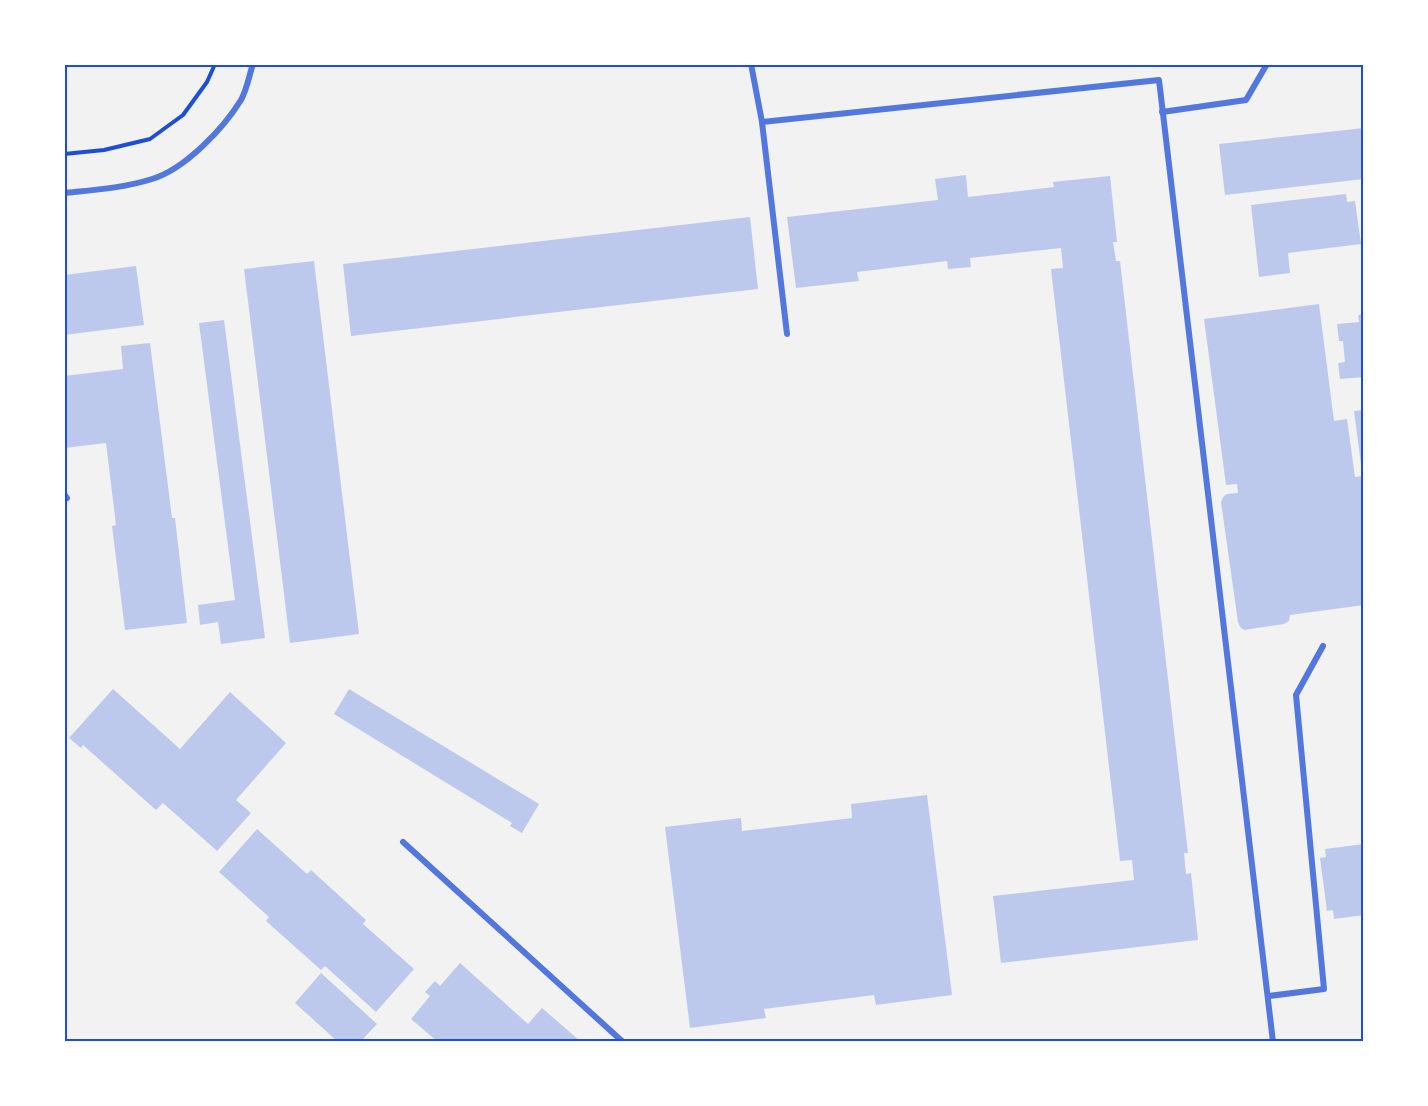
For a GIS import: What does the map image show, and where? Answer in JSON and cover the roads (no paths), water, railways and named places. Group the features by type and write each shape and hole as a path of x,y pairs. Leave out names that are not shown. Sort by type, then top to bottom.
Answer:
{"street":[{"path":"64,193 116,187 153,179 184,162 219,129 242,98 253,64"},
{"path":"751,64 762,122 787,334"},
{"path":"1162,112 1246,100 1266,64"},
{"path":"762,122 1159,80 1273,1041"},
{"path":"1269,996 1324,989 1296,695 1323,646"},
{"path":"403,842 623,1041"}]}
